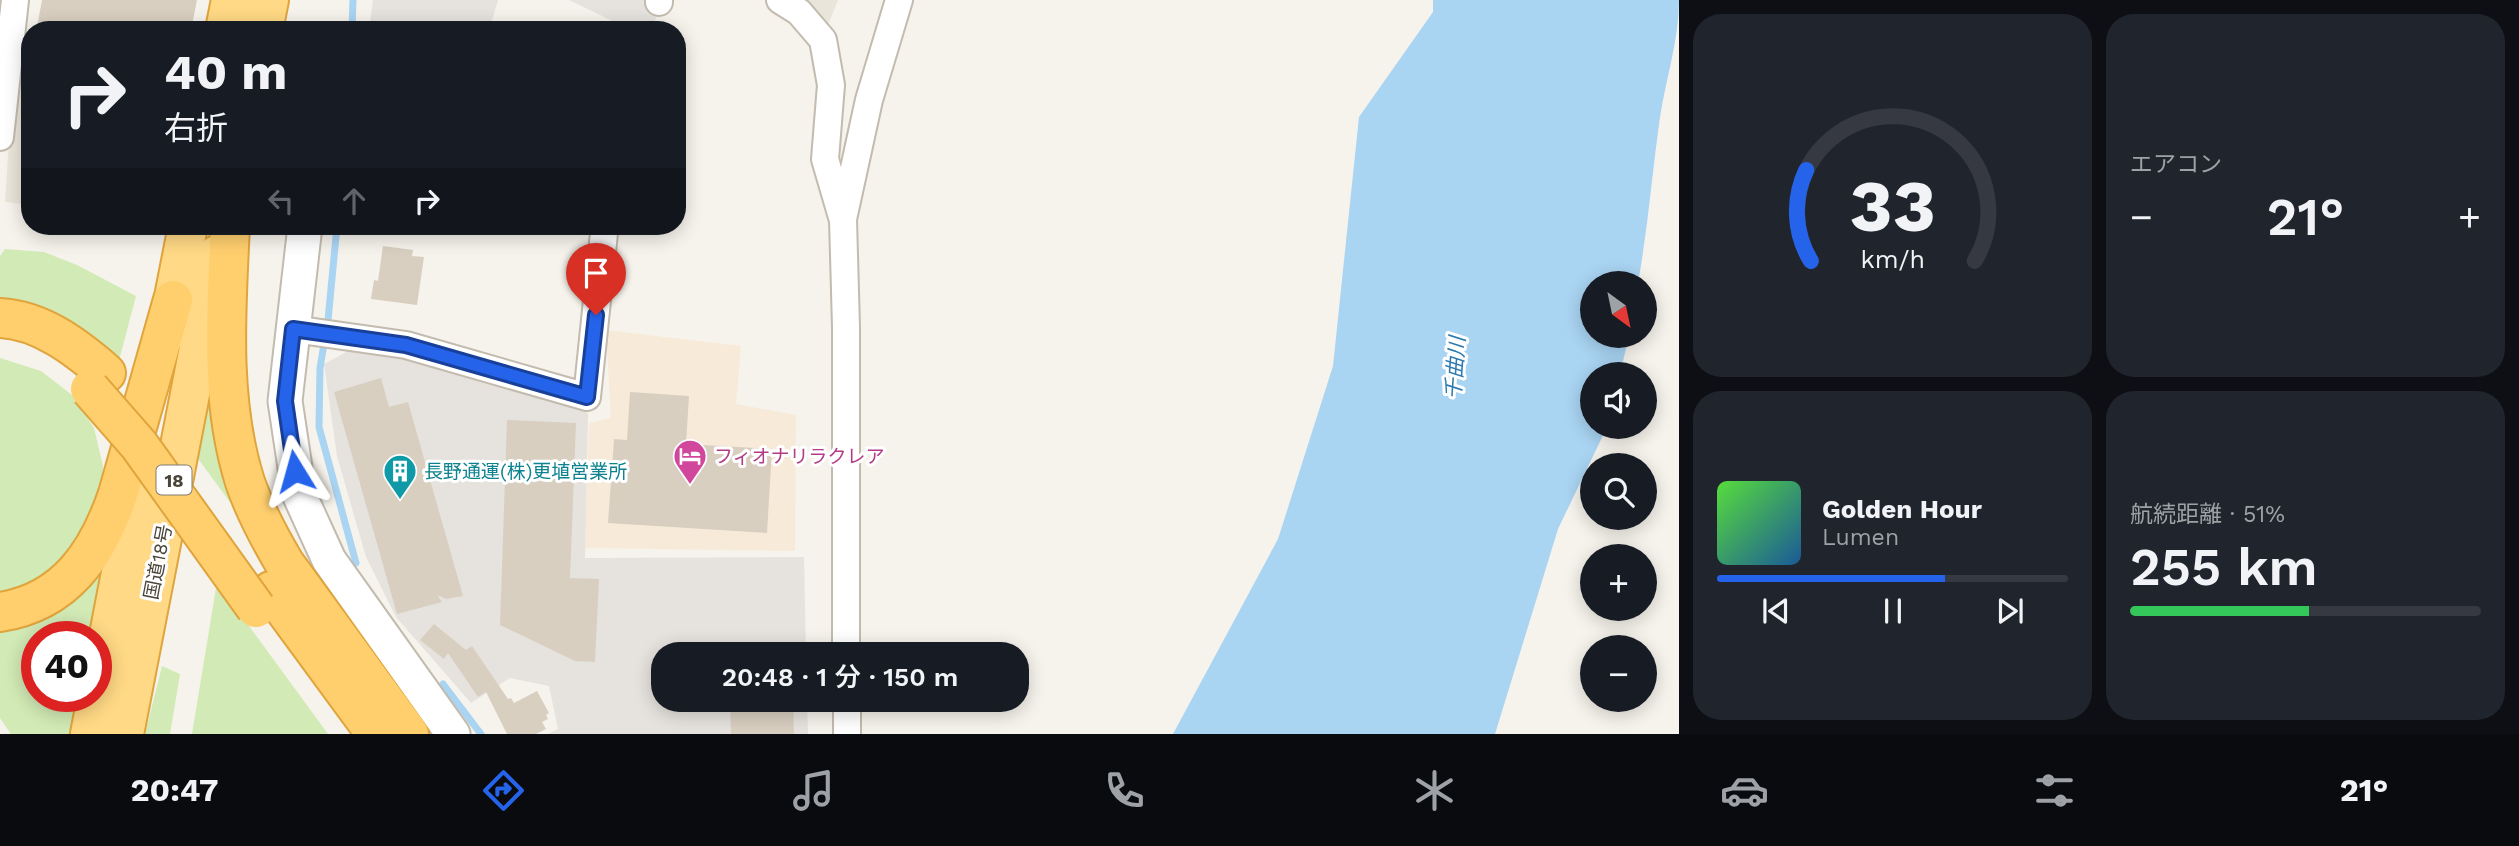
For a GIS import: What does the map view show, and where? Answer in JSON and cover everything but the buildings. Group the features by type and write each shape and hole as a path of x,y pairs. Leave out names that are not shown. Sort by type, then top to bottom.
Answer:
{"highway":[{"path":"227,21 231,0"},
{"name":"国道18号","path":"90,734 186,235"},
{"name":"国道18号","path":"124,734 221,235"},
{"path":"230,235 228,371 231,414 245,481 268,535 285,564 409,734"},
{"path":"0,612 13,610 39,599 63,584 97,547 118,494 173,300"},
{"path":"0,318 34,326 60,338 84,354 139,445 376,734"},
{"path":"0,344 41,354 67,370 98,381"},
{"path":"264,600 350,734"}],"street":[{"path":"0,137 15,0"},
{"path":"780,0 799,12 823,40 831,85 825,159 843,219"},
{"path":"846,642 846,327 843,219 869,100 899,0"},
{"path":"306,235 315,333 285,401 299,494 328,559 453,734"},
{"path":"315,333 406,345 587,397 604,235"},
{"path":"847,712 847,734"}],"shaded area":[{"path":"373,0 498,0 492,21 370,21"},
{"path":"569,0 654,0 662,6 654,21 612,21"},
{"path":"792,0 838,0 826,30"},
{"path":"16,35 21,36 21,204 5,202"},
{"path":"606,330 741,346 736,404 796,415 795,551 585,548 589,423 611,418"},
{"path":"348,351 404,354 579,403 588,414 585,558 804,557 806,642 651,642 651,712 807,712 808,734 548,734 558,729 549,686 510,678 471,703 396,617 366,557 337,456 324,364"}],"green space":[{"path":"5,249 44,252 77,265 136,296 117,368 0,300 0,256"},
{"path":"0,358 41,371 72,395 94,428 103,466 100,505 58,571 23,590 0,594"},
{"path":"213,373 249,528 196,456"},
{"path":"111,543 95,621 21,621 21,712 77,712 73,734 11,734 0,718 0,620"},
{"path":"217,582 328,734 192,734"},
{"path":"162,666 180,674 170,734 145,734"}],"water":[{"name":"千曲川","path":"1433,0 1679,0 1677,30 1660,117 1640,271 1580,271 1580,348 1626,348 1623,362 1580,362 1580,439 1601,439 1595,453 1580,453 1580,483 1558,529 1495,734 1173,734 1278,539 1333,366 1359,117 1433,12"}],"waterway":[{"path":"352,21 353,0"},
{"path":"336,235 328,320 320,368 319,427 356,563"},
{"path":"443,684 481,734"}],"place":[{"name":"フィオナリラクレア","path":"690,486"},
{"name":"長野通運(株)更埴営業所","path":"400,501"}],"route":[{"path":"295,471 285,401 293,329 406,345 587,397 596,315"}]}
